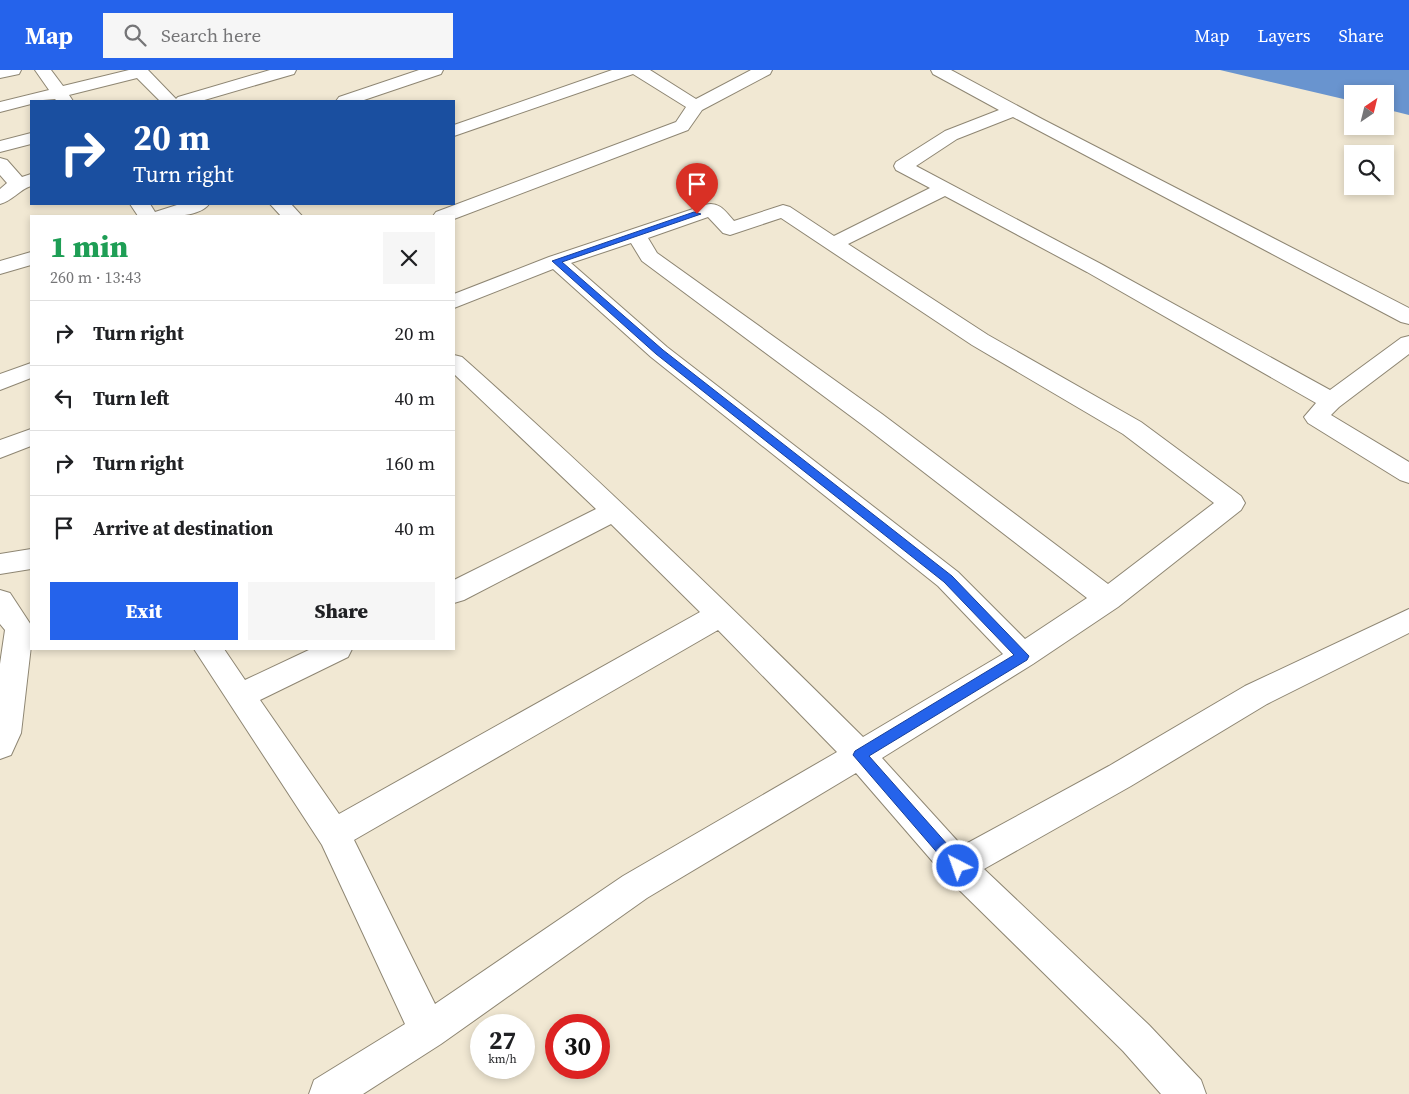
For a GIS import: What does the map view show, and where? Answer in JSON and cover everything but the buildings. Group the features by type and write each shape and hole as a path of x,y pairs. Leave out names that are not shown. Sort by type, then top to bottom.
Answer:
{"street":[{"path":"0,73 13,70"},
{"path":"43,70 62,98"},
{"path":"187,100 288,70"},
{"path":"348,100 434,70"},
{"path":"455,131 628,70"},
{"path":"638,70 696,106"},
{"path":"446,215 682,126 696,106 764,70"},
{"path":"939,70 1409,317"},
{"path":"48,100 62,98 140,71 168,100"},
{"path":"0,107 30,103"},
{"path":"1014,111 951,135 903,166 1094,268 1331,401"},
{"path":"0,147 30,138"},
{"path":"0,164 25,182 0,198"},
{"path":"833,244 946,188"},
{"path":"165,215 196,205"},
{"path":"281,205 291,215"},
{"path":"328,1094 428,1031 635,887 860,755 1023,656 1108,599 1232,502 1132,428 980,340 783,211 730,229 712,208 556,261 455,302"},
{"path":"636,235 650,257 873,420 1108,599"},
{"path":"0,268 30,258"},
{"path":"556,261 660,352 948,579 1023,656"},
{"path":"1409,343 1331,401 1316,418 1409,474"},
{"path":"455,363 538,438 721,614 860,755 958,866 1136,1038 1187,1094"},
{"path":"0,382 30,370"},
{"path":"0,450 30,437"},
{"path":"455,591 614,511"},
{"path":"0,564 30,560"},
{"path":"0,601 19,629 6,733 0,746"},
{"path":"334,834 721,614"},
{"path":"958,866 1120,776 1256,695 1409,620"},
{"path":"209,650 334,834 428,1031"},
{"path":"240,696 336,650"}],"water":[{"path":"1220,70 1409,70 1409,115 1394,111 1394,85 1344,85 1344,99"}],"route":[{"path":"697,214 556,261 660,352 948,579 1023,656 860,755 958,866"}]}
